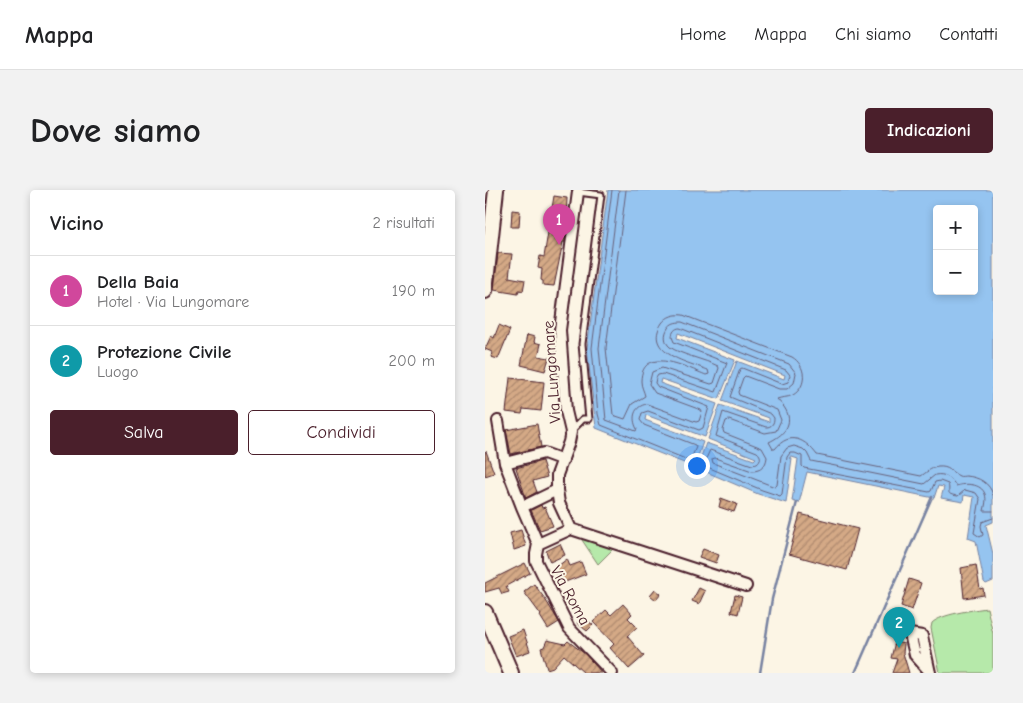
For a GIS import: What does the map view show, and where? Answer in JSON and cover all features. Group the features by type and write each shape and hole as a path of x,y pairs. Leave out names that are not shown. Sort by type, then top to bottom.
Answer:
{"main road":[{"path":"485,291 496,190"},
{"path":"485,612 511,673"}],"street":[{"name":"Via Lungomare","path":"571,529 559,503 557,490 557,475 571,432 566,411 560,330 578,192"},
{"name":"Via Roma","path":"499,421 505,463 537,546 536,561 569,628 612,673"},
{"path":"505,463 544,453 563,460"},
{"path":"522,507 557,490"},
{"path":"537,546 571,529 746,586"}],"lane":[{"path":"571,432 583,419 589,419 581,344 601,195 578,192"}],"green space":[{"path":"580,537 614,548 598,564"},
{"path":"987,608 993,634 993,673 940,673 931,628 932,623 942,617"}],"water":[{"path":"608,190 993,190 993,522 986,525 993,554 993,581 986,584 984,582 976,541 968,538 974,497 964,495 963,502 941,498 944,487 938,486 934,498 807,472 799,503 792,501 798,459 792,457 790,458 792,459 786,503 758,494 697,468 706,443 754,460 756,458 708,439 720,405 769,422 769,418 722,401 737,361 784,379 785,375 678,333 677,338 735,360 719,399 661,379 660,383 717,404 705,437 646,415 645,420 703,442 694,467 596,428 587,348"}],"building":[{"path":"554,196 567,198 565,242 563,242 554,286 543,285 541,280 542,269 538,268 540,256 544,257"},
{"path":"512,210 520,211 519,227 511,227"},
{"path":"498,253 512,254 509,277 525,280 523,291 519,290 518,294 494,290"},
{"path":"499,325 510,330 498,359 491,357 492,352 485,349 491,336 494,338"},
{"path":"527,335 535,337 534,342 541,344 538,356 549,358 545,371 521,365"},
{"path":"510,378 544,382 541,411 523,409 522,414 506,412"},
{"path":"537,424 541,447 511,454 506,430"},
{"path":"485,452 494,473 485,476"},
{"path":"542,461 547,477 533,481 537,492 526,498 516,468"},
{"path":"721,498 737,504 734,512 719,507"},
{"path":"541,505 542,508 545,507 553,526 540,530 531,510"},
{"path":"800,514 858,529 847,570 789,554"},
{"path":"521,530 526,546 514,550 510,533"},
{"path":"560,544 565,555 550,562 546,551"},
{"path":"703,549 719,555 716,563 699,557"},
{"path":"567,559 570,566 581,562 586,574 560,584 554,569"},
{"path":"525,563 530,573 506,586 509,592 502,594 499,588 485,592 485,583"},
{"path":"976,565 980,589 983,588 984,595 964,598 961,568"},
{"path":"909,579 921,583 912,610 901,606"},
{"path":"534,584 559,622 548,629 541,615 524,592"},
{"path":"699,588 705,591 699,604 692,601"},
{"path":"655,589 661,594 656,600 650,595"},
{"path":"735,595 742,597 738,614 731,612"},
{"path":"623,604 632,614 628,618 637,627 627,636 644,656 629,669 610,648 614,644 593,622 606,610 611,615"},
{"path":"583,617 593,625 587,631 577,623"},
{"path":"523,630 530,651 516,656 508,636"},
{"path":"547,640 565,644 568,641 585,654 602,673 584,673 564,655 553,667 547,669 541,648 544,647"},
{"path":"895,642 904,644 903,653 909,673 892,673 897,659 891,658"}],"waterway":[{"path":"855,673 932,497"},
{"path":"760,673 772,599 797,502"}],"place":[{"name":"Della Baia","path":"559,245"},
{"name":"Protezione Civile","path":"899,648"}]}
